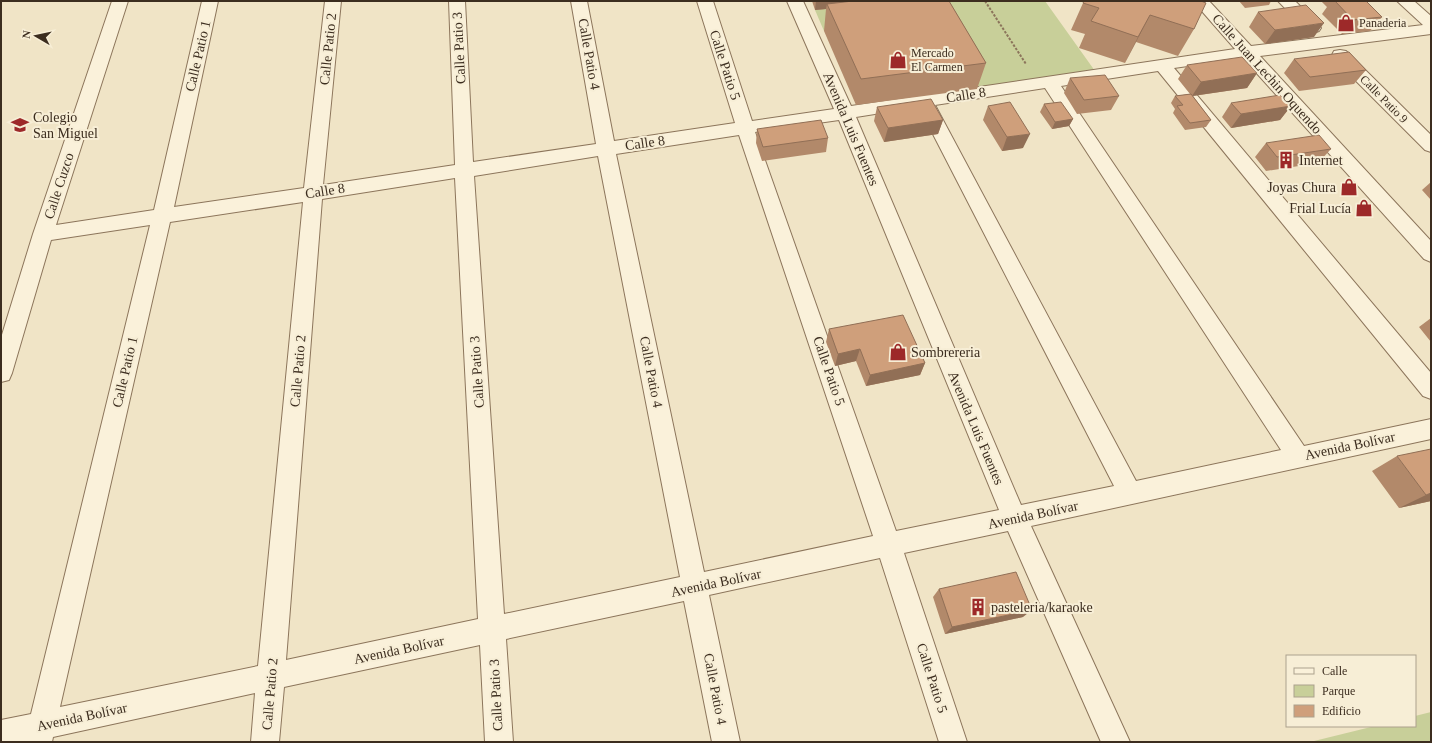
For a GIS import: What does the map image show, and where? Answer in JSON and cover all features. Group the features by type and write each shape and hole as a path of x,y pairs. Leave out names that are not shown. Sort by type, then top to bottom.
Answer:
{"street":[{"name":"Calle Cuzco","path":"1,373 43,234 120,1"},
{"name":"Calle Patio 1","path":"40,734 162,216 210,1"},
{"name":"Calle Patio 2","path":"266,742 313,193 333,1"},
{"name":"Calle Patio 3","path":"457,1 463,115 464,170 499,742"},
{"name":"Calle Patio 4","path":"579,1 606,149 726,742"},
{"name":"Calle Patio 5","path":"705,1 745,128 889,546 953,742"},
{"name":"Avenida Luis Fuentes","path":"795,1 845,113 1014,519 1116,742"},
{"name":"Calle Juan Lechin Oquendo","path":"1201,1 1431,254"},
{"name":"Calle Patio 9","path":"1286,1 1431,146"},
{"path":"1405,1 1431,24"},
{"name":"Calle 8","path":"43,234 1248,52 1431,29"},
{"path":"1162,65 1431,389"},
{"path":"1050,82 1298,457"},
{"path":"924,101 1130,493"},
{"name":"Avenida Bolívar","path":"1,734 40,734 271,677 1431,429"}],"path":[{"path":"985,1 1026,65"}],"green space":[{"path":"883,1 1045,1 1095,71 977,89 936,17 824,31 815,10"},
{"path":"1431,712 1431,742 1310,742 1371,727 1416,727 1416,716"}],"building":[{"path":"853,1 949,1 986,63 861,79 827,4"},
{"path":"1084,1 1201,1 1206,3 1194,29 1150,15 1138,37 1091,21 1099,8 1083,3"},
{"path":"1335,1 1366,1 1382,17 1353,20"},
{"path":"1306,5 1324,23 1275,30 1258,12"},
{"path":"1349,52 1366,70 1310,77 1294,59"},
{"path":"1242,57 1257,73 1201,82 1187,65"},
{"path":"1105,75 1119,96 1084,100 1070,78"},
{"path":"1191,94 1211,120 1190,123 1177,106 1183,105 1175,96"},
{"path":"1280,95 1291,106 1241,114 1231,103"},
{"path":"931,99 943,120 888,128 877,107"},
{"path":"1010,102 1030,134 1007,137 988,106"},
{"path":"1061,102 1073,119 1055,122 1044,104"},
{"path":"821,120 828,138 763,147 757,129"},
{"path":"1319,135 1331,149 1277,157 1266,143"},
{"path":"903,315 925,363 870,375 860,349 838,354 829,329"},
{"path":"1431,449 1431,493 1426,495 1397,456"},
{"name":"pasteleria/karaoke","path":"1016,572 1032,610 952,627 939,589"}],"place":[{"name":"Panaderia","path":"1346,23"},
{"name":"Mercado El Carmen","path":"898,60"},
{"name":"Colegio San Miguel","path":"20,125"},
{"name":"Internet","path":"1286,160"},
{"name":"Joyas Chura","path":"1349,187"},
{"name":"Frial Lucía","path":"1364,208"},
{"name":"Sombrereria","path":"898,352"},
{"name":"pasteleria/karaoke","path":"978,607"}]}
